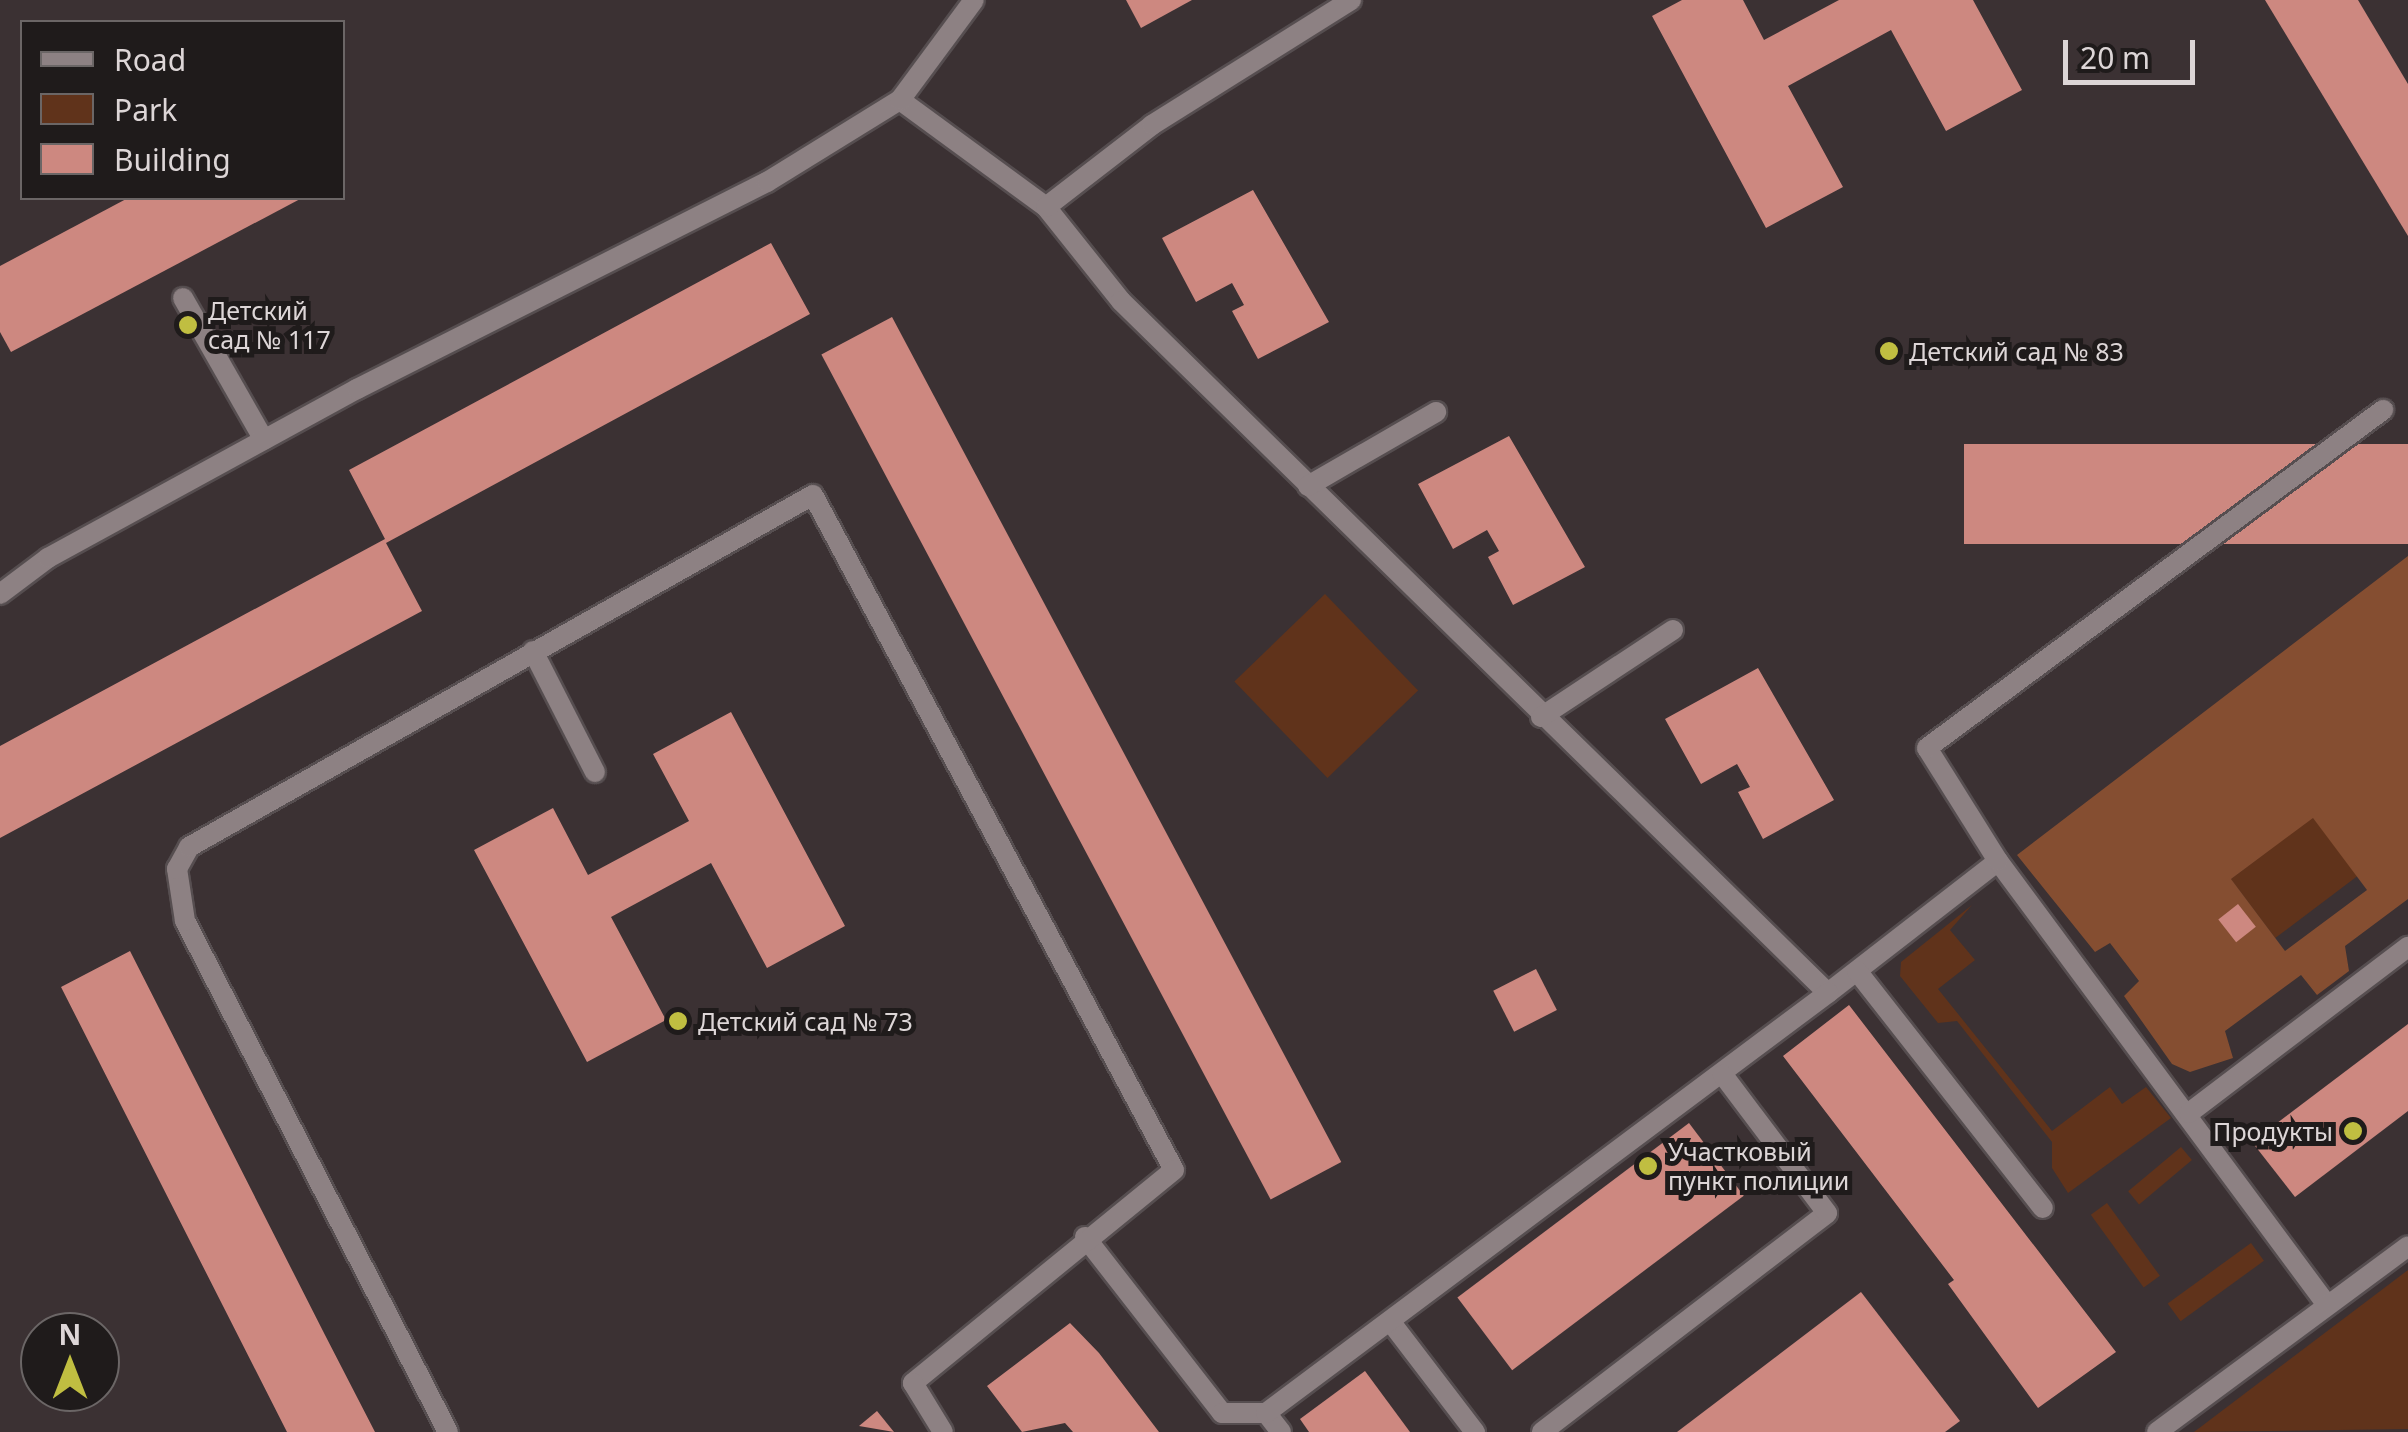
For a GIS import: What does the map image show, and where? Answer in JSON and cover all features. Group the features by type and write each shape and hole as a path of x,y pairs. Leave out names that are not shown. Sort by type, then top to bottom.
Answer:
{"street":[{"path":"0,594 48,558 264,440 767,182 900,100 974,0"},
{"path":"1046,206 1152,125 1351,0"},
{"path":"900,100 1046,206 1121,301 1541,717 1828,993"},
{"path":"183,298 264,440"},
{"path":"2326,1305 2190,1113 1998,860 1927,748 2382,410"},
{"path":"1308,486 1436,412"},
{"path":"448,1432 185,922 177,868 189,847 812,496 1174,1170 1085,1237 912,1383 942,1432"},
{"path":"1541,717 1673,630"},
{"path":"533,651 596,772"},
{"path":"1085,1237 1224,1422 1266,1414 1723,1075 1998,860"},
{"path":"2190,1113 2408,947"},
{"path":"1856,970 2043,1208"},
{"path":"1542,1432 1827,1213 1723,1075"},
{"path":"2157,1432 2408,1246"},
{"path":"1390,1321 1475,1432"},
{"path":"1266,1414 1281,1432"}],"green space":[{"path":"1325,594 1418,690 1327,778 1234,682"},
{"path":"2313,817 2358,876 2275,938 2231,879"},
{"path":"1972,905 1950,930 1975,960 1938,989 2052,1131 2110,1087 2122,1104 2146,1087 2171,1118 2068,1193 2052,1168 2052,1142 1957,1021 1938,1023 1900,976 1901,962"},
{"path":"2181,1147 2192,1160 2139,1204 2128,1191"},
{"path":"2107,1203 2160,1276 2144,1288 2091,1215"},
{"path":"2251,1243 2264,1261 2181,1321 2168,1304"},
{"path":"2408,1270 2408,1429 2194,1432"}],"shaded area":[{"path":"2408,556 2408,899 2345,946 2349,971 2317,995 2301,975 2225,1031 2233,1058 2190,1072 2172,1064 2124,996 2139,981 2110,943 2095,952 2017,855","holes":["2313,818 2367,890 2285,951 2231,879"]}],"building":[{"path":"1126,0 1192,0 1141,28"},
{"path":"1682,0 1743,0 1764,40 1839,0 1973,0 2022,90 1946,131 1891,30 1788,86 1843,187 1766,228 1652,16"},
{"path":"2265,0 2358,0 2408,84 2408,236"},
{"path":"1253,190 1329,322 1258,359 1232,311 1244,305 1232,283 1196,302 1162,238"},
{"path":"124,200 298,200 11,352 0,332 0,266"},
{"path":"771,243 810,314 386,543 422,611 0,838 0,746 385,539 349,470"},
{"path":"892,317 1341,1162 1271,1200 821,355"},
{"path":"1509,436 1585,567 1513,605 1488,557 1499,551 1487,530 1453,549 1418,484"},
{"path":"1964,444 2408,444 2408,544 1964,544"},
{"path":"1758,668 1834,800 1763,839 1738,792 1750,787 1737,764 1701,784 1665,719"},
{"path":"731,712 845,926 767,968 711,863 611,917 666,1020 587,1062 474,850 553,808 588,875 689,821 653,754"},
{"path":"2238,904 2256,927 2236,942 2218,919"},
{"path":"130,951 375,1432 287,1432 61,987"},
{"path":"1536,969 1557,1010 1514,1032 1493,991"},
{"path":"1849,1005 2116,1352 2038,1408 1948,1284 1954,1280 1783,1056"},
{"path":"2408,1024 2408,1111 2295,1197 2252,1142"},
{"path":"1689,1123 1744,1196 1512,1370 1457,1298"},
{"path":"1861,1292 1960,1421 1945,1432 1677,1432"},
{"path":"1070,1323 1099,1353 1159,1432 1073,1432 1065,1423 1022,1432 987,1386"},
{"path":"1365,1371 1410,1432 1309,1432 1300,1419"},
{"path":"877,1411 894,1432 859,1426"}],"place":[{"name":"Детский сад № 117","path":"188,325"},
{"name":"Детский сад № 83","path":"1889,351"},
{"name":"Детский сад № 73","path":"678,1021"},
{"name":"Продукты","path":"2353,1131"},
{"name":"Участковый пункт полиции","path":"1648,1166"}]}
